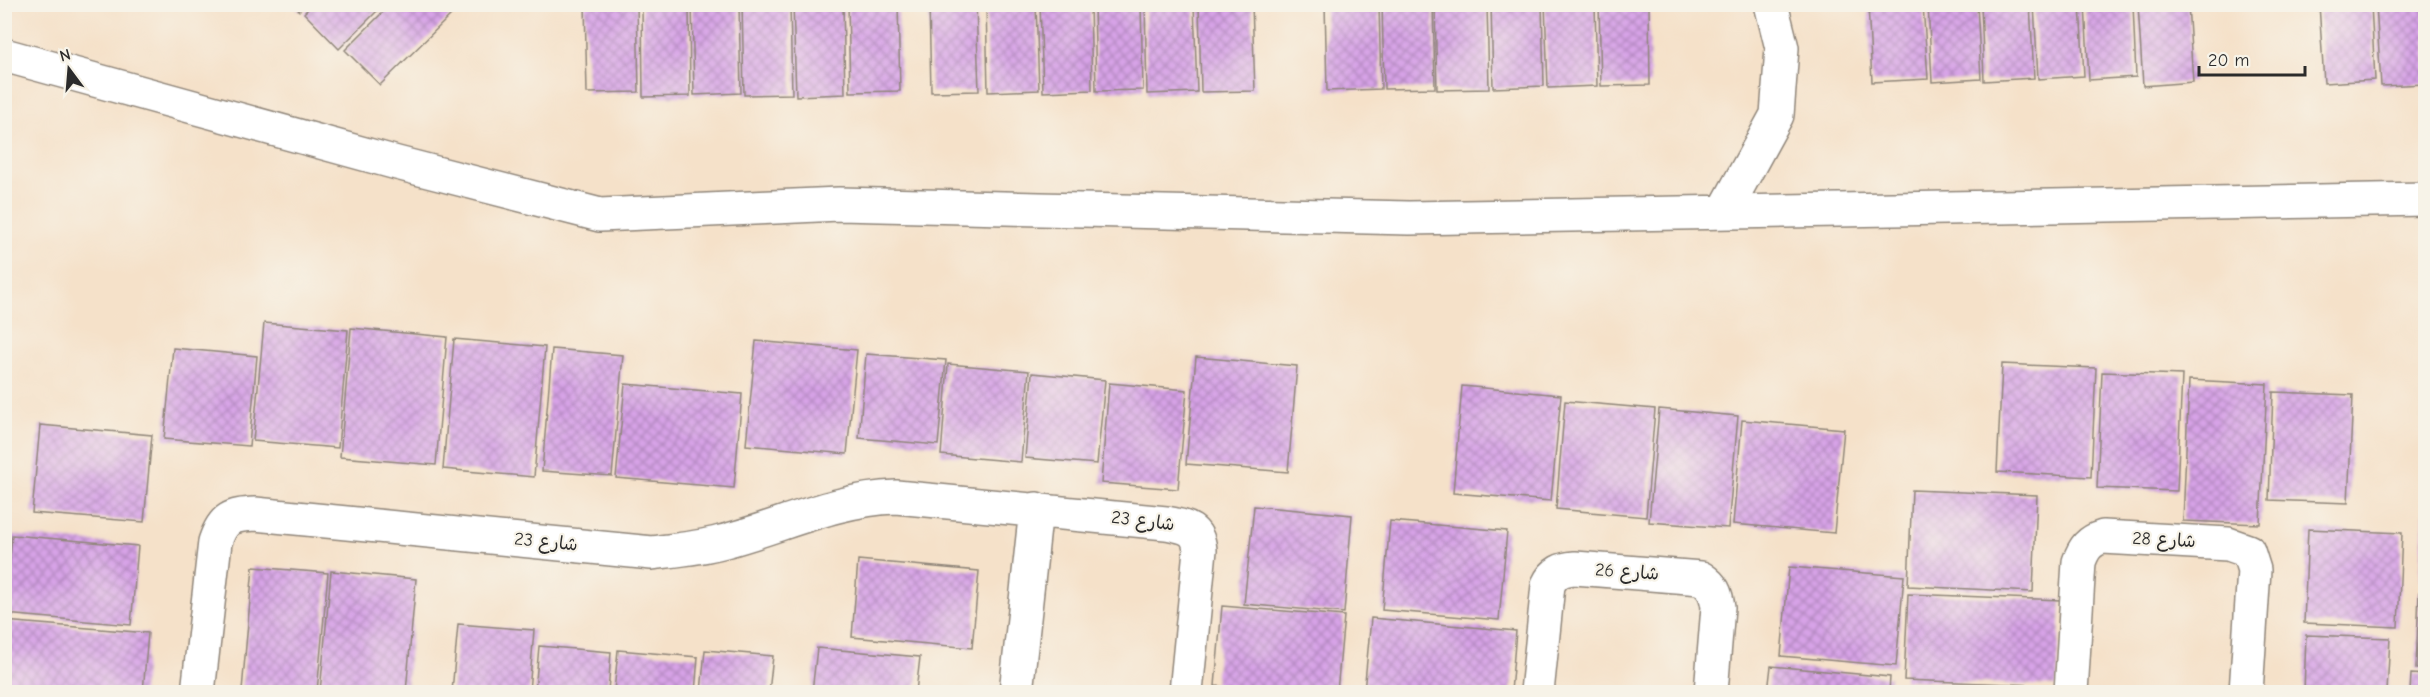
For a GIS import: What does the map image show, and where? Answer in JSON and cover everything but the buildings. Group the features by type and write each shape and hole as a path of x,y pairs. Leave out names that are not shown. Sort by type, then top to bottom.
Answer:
{"street":[{"path":"1725,210 1777,115 1782,48 1771,4"},
{"path":"4,56 398,163 600,215 838,204 1409,218 1725,210 2426,199"},
{"name":"شارع 23","path":"198,693 214,542 219,529 227,519 239,514 652,553 698,548 791,519 870,498 896,497 1036,509 1185,527 1199,538 1200,550 1186,693"},
{"path":"1016,693 1036,509"},
{"name":"شارع 28","path":"2071,693 2079,562 2086,546 2093,540 2103,537 2228,544 2248,551 2254,570 2246,693"},
{"name":"شارع 26","path":"1537,693 1548,585 1552,576 1559,571 1575,568 1701,578 1712,586 1718,607 1711,693"}]}
